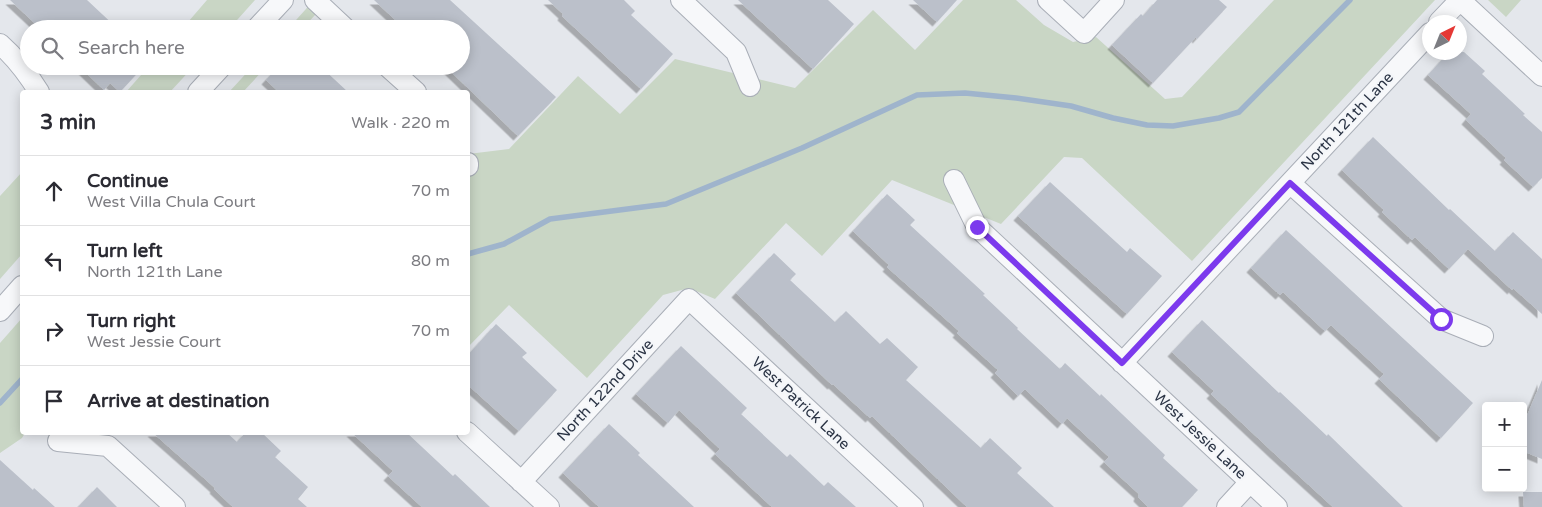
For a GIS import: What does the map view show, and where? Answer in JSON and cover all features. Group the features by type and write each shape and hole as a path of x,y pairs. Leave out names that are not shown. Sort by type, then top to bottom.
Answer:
{"street":[{"path":"264,20 283,0"},
{"path":"315,0 336,20"},
{"path":"681,0 736,52 750,86"},
{"path":"1048,0 1084,33 1114,0"},
{"path":"1446,15 1460,0 1542,76"},
{"name":"North 121th Lane","path":"1122,363 1422,42"},
{"path":"0,44 20,64"},
{"path":"29,75 38,90"},
{"path":"200,90 214,75"},
{"path":"397,75 414,90"},
{"name":"West Jessie Lane","path":"954,180 977,227 1277,507"},
{"path":"1290,183 1441,319 1483,336"},
{"path":"0,311 20,288"},
{"name":"North 122nd Drive","path":"521,482 689,299"},
{"name":"West Patrick Lane","path":"689,299 913,507"},
{"path":"470,435 549,507"},
{"path":"58,440 108,446 175,507"},
{"path":"1227,507 1250,482"}],"green space":[{"path":"207,0 255,0 237,20 190,20"},
{"path":"314,0 329,0 310,20 296,20"},
{"path":"963,0 1016,0 1044,25 1073,42 1096,37 1165,99 1182,97 1274,0 1435,0 1192,261 1082,158 1064,157 1001,224 892,180 822,256 786,223 715,299 689,288 663,295 587,378 509,305 470,345 470,154 509,149 578,76 620,114 675,59 795,88 873,10 915,50"},
{"path":"1488,0 1521,0 1506,17"},
{"path":"141,75 186,75 172,90 128,90"},
{"path":"245,75 259,75 245,90 231,90"},
{"path":"20,174 20,256 0,279 0,196"},
{"path":"20,320 20,435 24,435 0,453 0,343"}],"building":[{"path":"10,0 87,0 108,20 31,20"},
{"path":"374,0 450,0 556,97 518,136 454,75 470,75 470,20 395,20"},
{"path":"548,0 624,0 635,11 631,15 673,54 641,89 562,16 563,14"},
{"path":"738,0 828,0 854,24 813,69"},
{"path":"913,0 957,0 937,22"},
{"path":"1157,0 1219,0 1227,7 1153,83 1112,45"},
{"path":"1467,55 1485,71 1482,74 1542,132 1542,178 1533,187 1466,120 1471,114 1428,75 1442,60 1467,60"},
{"path":"88,75 136,75 122,90 118,90 110,83 104,90"},
{"path":"271,75 330,75 346,90 277,90 266,80"},
{"path":"1373,137 1495,251 1513,232 1542,259 1542,314 1513,288 1512,290 1468,249 1449,269 1415,237 1412,240 1382,212 1384,210 1342,170"},
{"path":"1050,182 1127,252 1130,248 1162,276 1127,314 1018,216"},
{"path":"887,194 915,220 910,225 985,294 983,295 1017,329 1060,369 1065,363 1100,396 1101,394 1165,455 1163,458 1198,490 1182,507 1148,507 1138,497 1139,494 1104,462 1109,457 1067,418 1062,424 1025,389 1018,396 995,373 998,370 957,333 959,331 887,267 889,265 853,231"},
{"path":"1286,230 1473,403 1441,438 1379,379 1384,374 1331,325 1325,331 1283,292 1280,295 1251,268"},
{"path":"774,253 796,274 790,280 835,322 846,311 880,344 887,338 918,367 906,380 981,448 990,438 1022,468 1017,473 1054,507 967,507 872,416 870,418 832,385 736,293"},
{"path":"1202,320 1279,393 1327,436 1328,434 1403,507 1333,507 1275,454 1211,394 1214,391 1172,352"},
{"path":"496,324 527,353 522,357 557,390 519,431 470,387 470,353"},
{"path":"681,346 747,408 741,414 787,457 790,454 824,486 828,482 856,507 772,507 715,454 720,449 679,410 668,423 636,394"},
{"path":"1542,380 1542,459 1527,453 1527,416"},
{"path":"609,424 640,453 638,455 694,507 599,507 563,473"},
{"path":"155,435 229,435 237,442 243,435 264,435 281,451 275,457 308,487 298,499 307,507 233,507 215,488"},
{"path":"354,435 409,435 490,507 422,507 388,476 393,471"},
{"path":"0,460 33,490 34,488 55,507 0,507"},
{"path":"97,487 117,507 78,507"},
{"path":"1523,492 1542,492 1542,507 1524,507"}],"waterway":[{"path":"470,253 504,244 550,219 666,204 802,148 917,95 965,93 1016,98 1071,106 1147,125 1173,126 1219,118 1239,112 1350,0"},
{"path":"0,403 20,381"}],"route":[{"path":"977,227 1122,363 1290,183 1441,319"}]}
